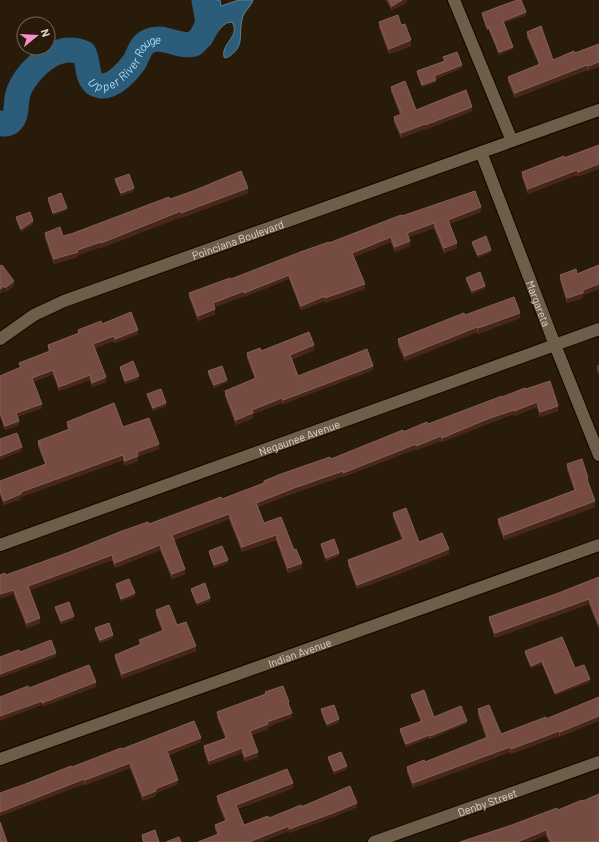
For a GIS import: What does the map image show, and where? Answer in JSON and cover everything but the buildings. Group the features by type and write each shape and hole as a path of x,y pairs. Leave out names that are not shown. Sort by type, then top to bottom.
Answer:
{"street":[{"path":"454,0 512,141 599,110"},
{"name":"Poinciana Boulevard","path":"0,339 34,315 64,301 512,141"},
{"name":"Margareta","path":"481,152 599,455"},
{"name":"Negaunee Avenue","path":"0,545 599,329"},
{"name":"Indian Avenue","path":"0,759 599,545"},
{"name":"Denby Street","path":"374,842 599,762"}],"water":[{"path":"195,0 220,0 221,6 239,0 253,0 243,16 239,45 233,54 226,58 224,57 225,48 233,36 234,27 232,22 227,23 220,28 208,42 204,44 200,41 202,20"}],"waterway":[{"name":"Upper River Rouge","path":"0,123 8,124 15,116 18,94 28,75 41,62 61,51 69,50 84,53 91,79 95,84 106,86 125,74 135,61 142,47 149,41 160,39 188,45 194,44 201,37 208,24 204,0"}]}
